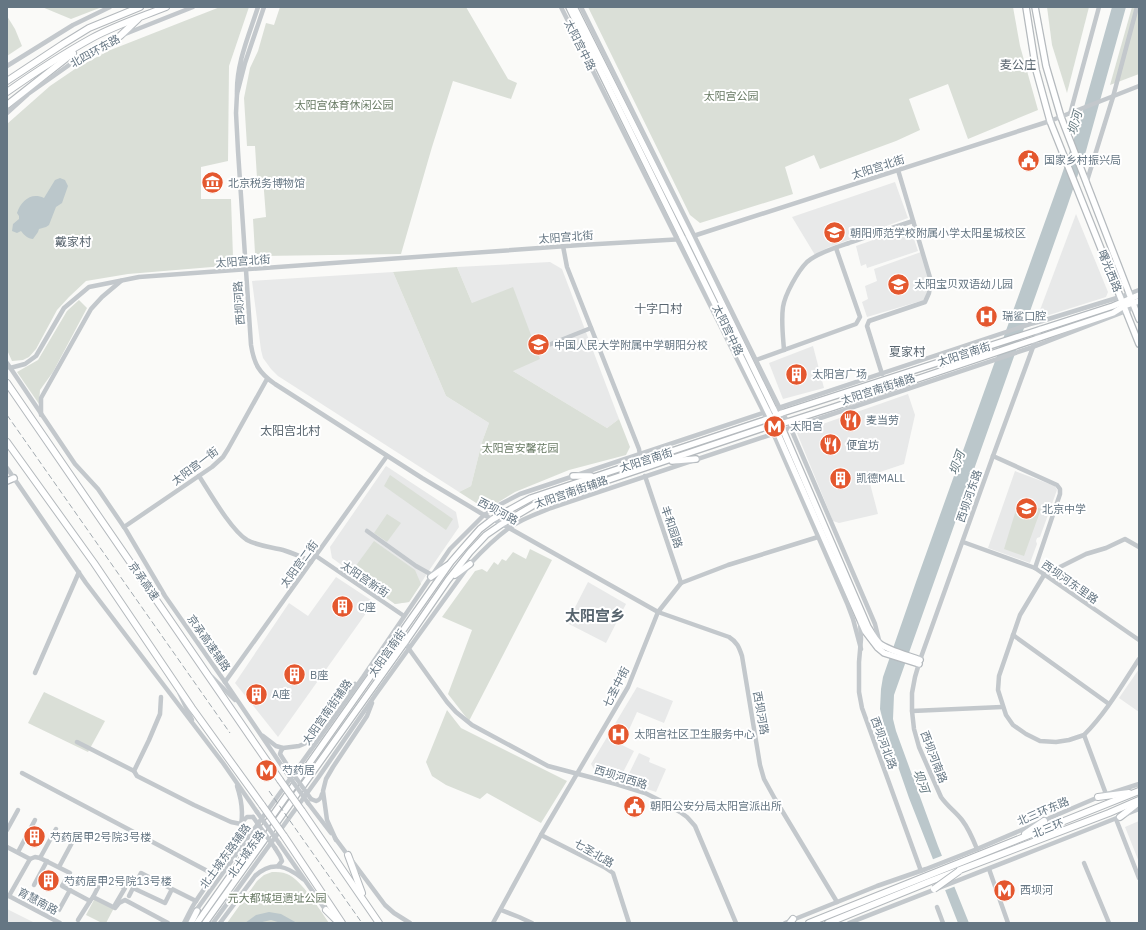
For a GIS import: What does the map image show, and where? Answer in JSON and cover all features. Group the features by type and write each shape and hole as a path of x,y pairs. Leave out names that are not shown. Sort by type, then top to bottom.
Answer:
{"highway":[{"name":"北四环东路","path":"7,81 89,28 140,7"},
{"name":"北四环东路","path":"7,92 93,37 166,7"},
{"path":"120,36 140,17"},
{"path":"7,105 93,37"},
{"path":"7,75 27,67"},
{"name":"京承高速","path":"7,383 365,902"},
{"path":"7,442 94,563 192,708 284,836 340,923"},
{"path":"1098,797 1139,791"},
{"name":"北三环","path":"925,871 1017,840 1139,791"},
{"path":"1118,818 1139,801"},
{"name":"北三环","path":"828,923 959,870 1139,801"},
{"path":"1017,840 1044,821"},
{"path":"348,855 365,902 378,923"},
{"path":"934,889 959,870"},
{"path":"809,923 925,871"},
{"path":"326,910 340,923"}],"main road":[{"name":"太阳宫中路","path":"569,7 686,238 730,321 773,413 776,429 865,631 878,648 885,650"},
{"name":"太阳宫中路","path":"574,7 659,177 723,320 773,413"},
{"path":"1026,7 1036,70 1050,121"},
{"path":"1035,7 1046,66 1061,117"},
{"name":"曙光西路","path":"1061,117 1139,319"},
{"name":"曙光西路","path":"1050,121 1139,344"},
{"name":"太阳宫南街","path":"1133,302 1139,295"},
{"name":"太阳宫南街","path":"281,804 452,562 469,541 493,519 531,498 641,461 773,413 1040,329 1123,304 1139,301"},
{"name":"太阳宫南街","path":"285,810 448,580 470,552 486,535 502,524 534,505 662,462 789,425 1113,313 1123,304"},
{"name":"太阳宫中路","path":"776,429 809,490 868,627 874,638 885,650"},
{"path":"662,462 696,459"},
{"path":"573,476 595,476"},
{"path":"7,480 14,478"},
{"path":"431,576 452,562"},
{"path":"448,580 470,564"},
{"path":"885,650 917,661"},
{"name":"北土城东路","path":"197,923 281,804"},
{"name":"北土城东路","path":"205,923 285,810"},
{"path":"191,923 197,911"}],"street":[{"path":"7,66 73,25 110,7"},
{"name":"北四环东路","path":"7,113 28,94 79,58 120,36 193,7"},
{"name":"西坝河路","path":"258,7 240,62 237,83 236,114 252,355 257,368 267,379 484,515 658,612 729,637 735,641 742,656 760,765 764,779 837,902"},
{"name":"西坝河路","path":"237,94 245,63 264,7"},
{"name":"太阳宫中路","path":"561,7 686,238 743,334 756,360 773,413 776,429 818,537 847,603 861,649"},
{"name":"太阳宫中路","path":"581,7 659,164 686,238 728,340 773,413 789,425 874,624 880,644"},
{"path":"1070,114 1099,7"},
{"path":"1086,183 1137,7"},
{"path":"600,47 602,62"},
{"name":"太阳宫北街","path":"8,365 25,364 36,356 64,308 89,287 138,277 686,238 1050,121 1139,86"},
{"path":"659,164 659,177"},
{"path":"882,374 867,326 869,321 925,302 929,293 931,281 898,170"},
{"path":"784,350 783,307 786,293 808,262 822,253 913,220"},
{"path":"563,246 567,267 640,454 641,461"},
{"path":"756,360 856,324 860,317 836,248"},
{"path":"41,415 41,398 91,309 102,296 122,280"},
{"name":"太阳宫南街","path":"431,576 450,550 484,515 520,494 640,454 773,413 1027,325 1133,302 1139,290"},
{"name":"太阳宫南街","path":"1017,352 1033,347 1123,304"},
{"path":"723,320 728,340"},
{"path":"730,321 743,334"},
{"name":"西坝河东路","path":"917,661 963,542 1042,321"},
{"path":"541,348 591,328"},
{"name":"太阳宫南街辅路","path":"789,425 1017,352"},
{"name":"京承高速辅路","path":"8,365 75,464 98,489 124,527 165,596 226,682 260,734 336,840 385,905 394,913 410,923"},
{"name":"太阳宫一街","path":"124,527 199,476 223,457 267,379"},
{"name":"太阳宫南街辅路","path":"215,921 318,778 376,694 470,564 486,546 509,528 529,517 551,508 696,459 776,429"},
{"name":"太阳宫二街","path":"226,682 388,456"},
{"path":"993,456 1057,485 1060,489 1060,494 1035,568"},
{"path":"7,468 79,572 236,780 303,879 335,923"},
{"path":"199,476 240,535 265,547 295,553 311,562"},
{"name":"丰和园路","path":"645,476 681,584"},
{"path":"809,490 816,488"},
{"path":"819,524 823,549"},
{"path":"825,527 838,540"},
{"path":"367,531 431,576"},
{"name":"七圣中街","path":"493,923 541,836 628,687 658,612 681,584 728,565 818,537"},
{"path":"1139,547 1126,539 1106,548 1086,554 1044,575 1020,615 999,676 998,690 1002,707 1013,725 1040,741 1056,742 1069,740 1084,735 1109,704 1139,659"},
{"name":"西坝河东里路","path":"963,542 1035,568 1139,640"},
{"name":"太阳宫新街","path":"316,556 404,616"},
{"path":"35,673 79,572"},
{"name":"太阳宫南街辅路","path":"277,798 431,576"},
{"name":"西坝河北路","path":"860,617 861,649 859,662 859,692 862,708 925,871"},
{"path":"1013,635 1109,704"},
{"name":"西坝河西路","path":"406,641 409,649 447,702 456,712 472,725 548,766 644,793 687,817 694,826 736,923"},
{"name":"西坝河南路","path":"917,661 913,685 912,711 915,737 941,797 945,804 956,812 962,820 977,849"},
{"path":"206,671 242,707"},
{"path":"170,675 198,730"},
{"path":"260,734 276,746 284,748 299,746 306,743 315,734 341,697 362,677"},
{"path":"309,801 316,801 322,797 326,779 367,716 376,694"},
{"path":"134,771 160,714 161,697"},
{"path":"912,711 1002,707"},
{"path":"1084,735 1106,794"},
{"path":"77,742 134,771 137,776 194,805 231,822 241,824"},
{"path":"284,748 280,754 287,770"},
{"path":"22,773 215,875"},
{"path":"186,923 196,901 234,848 240,831 242,806 236,780"},
{"name":"北三环东路","path":"955,860 1098,797 1139,784"},
{"path":"323,791 326,820 336,840"},
{"name":"北土城东路辅路","path":"186,923 197,911 277,798"},
{"path":"849,923 1139,809"},
{"path":"7,830 18,810"},
{"path":"241,824 247,817 253,817 282,858 282,861 278,866"},
{"path":"1118,818 1139,878"},
{"path":"18,852 35,820"},
{"path":"40,858 56,829"},
{"name":"七圣北路","path":"541,836 604,867 612,874 629,923"},
{"path":"59,867 74,839"},
{"path":"7,847 30,859 40,858 70,873 62,886 90,901"},
{"path":"8,896 30,859"},
{"path":"34,885 47,861"},
{"path":"1084,864 1109,923"},
{"path":"220,923 255,876 266,868 278,866 285,867 292,870 303,879"},
{"path":"989,869 1008,923"},
{"path":"785,923 877,886 925,871"},
{"path":"129,896 141,873 196,901"},
{"path":"78,920 104,876 125,888 114,908"},
{"path":"133,888 165,904 172,889"},
{"path":"59,910 70,890"},
{"name":"育慧南路","path":"8,896 60,923"},
{"path":"93,896 114,908"},
{"path":"114,908 125,900 168,923"},
{"path":"937,907 944,923"},
{"path":"501,910 519,916 532,923"}],"shaded area":[{"path":"1112,7 1126,7 1086,151 894,695 893,719 896,731 938,846 969,923 958,923 909,798 885,729 880,709 883,677 1061,177 1080,121"},
{"path":"60,178 65,180 68,186 62,203 56,207 49,225 39,229 33,239 26,236 21,231 17,233 12,231 13,224 19,219 17,213 24,201 35,196 44,198 55,180"},
{"name":"朝阳师范学校附属小学太阳星城校区","path":"895,182 908,218 827,248 815,255 792,217"},
{"path":"1076,214 1108,292 1106,297 1049,315 1040,310"},
{"path":"910,227 918,251 867,268 866,264 861,266 856,246"},
{"name":"太阳宝贝双语幼儿园","path":"921,252 930,282 928,292 924,300 867,317 862,302 868,299 865,286 877,281 874,269"},
{"name":"中国人民大学附属中学朝阳分校","path":"550,262 562,269 619,419 607,428 513,371 472,303 457,267"},
{"path":"393,272 446,396 489,423 482,442 471,486 459,492 278,376 263,358 252,281"},
{"name":"太阳宫广场","path":"813,346 824,388 783,399 769,363"},
{"name":"凯德MALL","path":"908,394 915,415 904,464 868,476 878,514 839,523 833,521 797,433"},
{"path":"386,466 456,512 459,527 409,602 395,604 332,558 330,547"},
{"name":"北京中学","path":"1015,471 1055,486 1057,490 1040,537 1037,538 1037,544 1030,563 988,548"},
{"path":"336,577 374,602 278,737 235,683 289,603 308,616"},
{"path":"588,582 626,604 606,643 567,623"},
{"path":"1139,669 1139,712 1119,698"},
{"name":"太阳宫社区卫生服务中心","path":"637,687 673,701 664,723 637,712 622,745 634,751 620,778 596,772 591,764"},
{"path":"639,753 650,758 649,762 666,769 656,792 625,782"},
{"path":"1139,821 1139,862 1125,827"},
{"path":"7,909 35,923 7,923"},
{"path":"269,912 281,914 297,923 281,923 271,920 258,923 245,923 256,915"}],"green space":[{"path":"42,7 102,7 71,19"},
{"path":"220,7 249,7 229,66 228,161 201,167 201,199 231,199 233,257 224,266 128,274 86,281 57,310 36,349 29,357 23,360 12,361 7,350 7,124 50,86 75,69 108,51"},
{"name":"太阳宫体育休闲公园","path":"280,7 466,7 508,79 517,83 511,99 453,81 401,254 262,256 255,253 253,219 266,217 263,178 257,178 255,146 247,146 244,98 250,68 258,51 266,23 274,25"},
{"name":"太阳宫公园","path":"588,7 1013,7 1020,46 1038,110 968,139 948,84 909,99 920,130 896,141 820,169 814,155 785,167 793,194 700,223 690,215"},
{"path":"1047,7 1089,7 1067,93 1052,45"},
{"path":"1132,7 1139,7 1139,74 1110,85"},
{"path":"7,16 15,29 22,46 7,56"},
{"name":"太阳宫安馨花园","path":"457,267 472,303 513,287 540,359 513,371 607,428 619,419 630,447 626,455 569,470 515,492 489,508 484,508 459,492 471,486 482,442 489,423 446,396 393,272"},
{"path":"79,300 87,308 53,372 40,390 39,404 17,372 38,360 67,311"},
{"path":"390,475 453,519 446,530 384,486"},
{"path":"1019,500 1041,509 1024,556 1004,549"},
{"path":"387,514 401,523 387,542 374,533"},
{"path":"374,541 415,570 421,584 409,602 395,604 345,568 349,563 355,567"},
{"path":"530,549 552,560 469,721 448,694 472,630 442,617 475,571 482,569 487,572 494,562 498,565 502,559 506,561 513,552 526,559"},
{"path":"44,692 105,721 88,752 28,723"},
{"path":"447,710 461,728 567,781 541,823 487,793 480,799 446,785 432,776 426,762"},
{"name":"元大都城垣遗址公园","path":"272,872 287,874 298,882 329,923 227,923 257,881 264,875"},
{"path":"95,898 114,908 106,923 102,923 86,915"}],"pier":[{"path":"944,855 956,886 943,891 931,860"}],"railway":[{"path":"7,415 230,733"},
{"path":"269,791 362,923"}],"place":[{"name":"国家乡村振兴局","path":"1029,160"},
{"name":"北京税务博物馆","path":"212,183"},
{"name":"朝阳师范学校附属小学太阳星城校区","path":"835,233"},
{"name":"太阳宝贝双语幼儿园","path":"899,284"},
{"name":"瑞鲨口腔","path":"986,316"},
{"name":"中国人民大学附属中学朝阳分校","path":"539,345"},
{"name":"太阳宫广场","path":"797,374"},
{"name":"麦当劳","path":"851,420"},
{"name":"太阳宫","path":"774,426"},
{"name":"便宜坊","path":"830,445"},
{"name":"凯德MALL","path":"840,478"},
{"name":"北京中学","path":"1026,509"},
{"name":"C座","path":"343,607"},
{"name":"B座","path":"295,675"},
{"name":"A座","path":"256,694"},
{"name":"太阳宫社区卫生服务中心","path":"618,734"},
{"name":"芍药居","path":"266,770"},
{"name":"朝阳公安分局太阳宫派出所","path":"634,806"},
{"name":"芍药居甲2号院3号楼","path":"34,837"},
{"name":"芍药居甲2号院13号楼","path":"49,881"},
{"name":"西坝河","path":"1004,890"}],"district":[{"name":"麦公庄","path":"1018,65"},
{"name":"戴家村","path":"73,242"},
{"name":"十字口村","path":"658,309"},
{"name":"夏家村","path":"907,352"},
{"name":"太阳宫北村","path":"290,431"},
{"name":"太阳宫乡","path":"595,616"}],"water label":[{"name":"坝河","path":"1075,123"},
{"name":"坝河","path":"957,463"},
{"name":"坝河","path":"921,781"}]}
